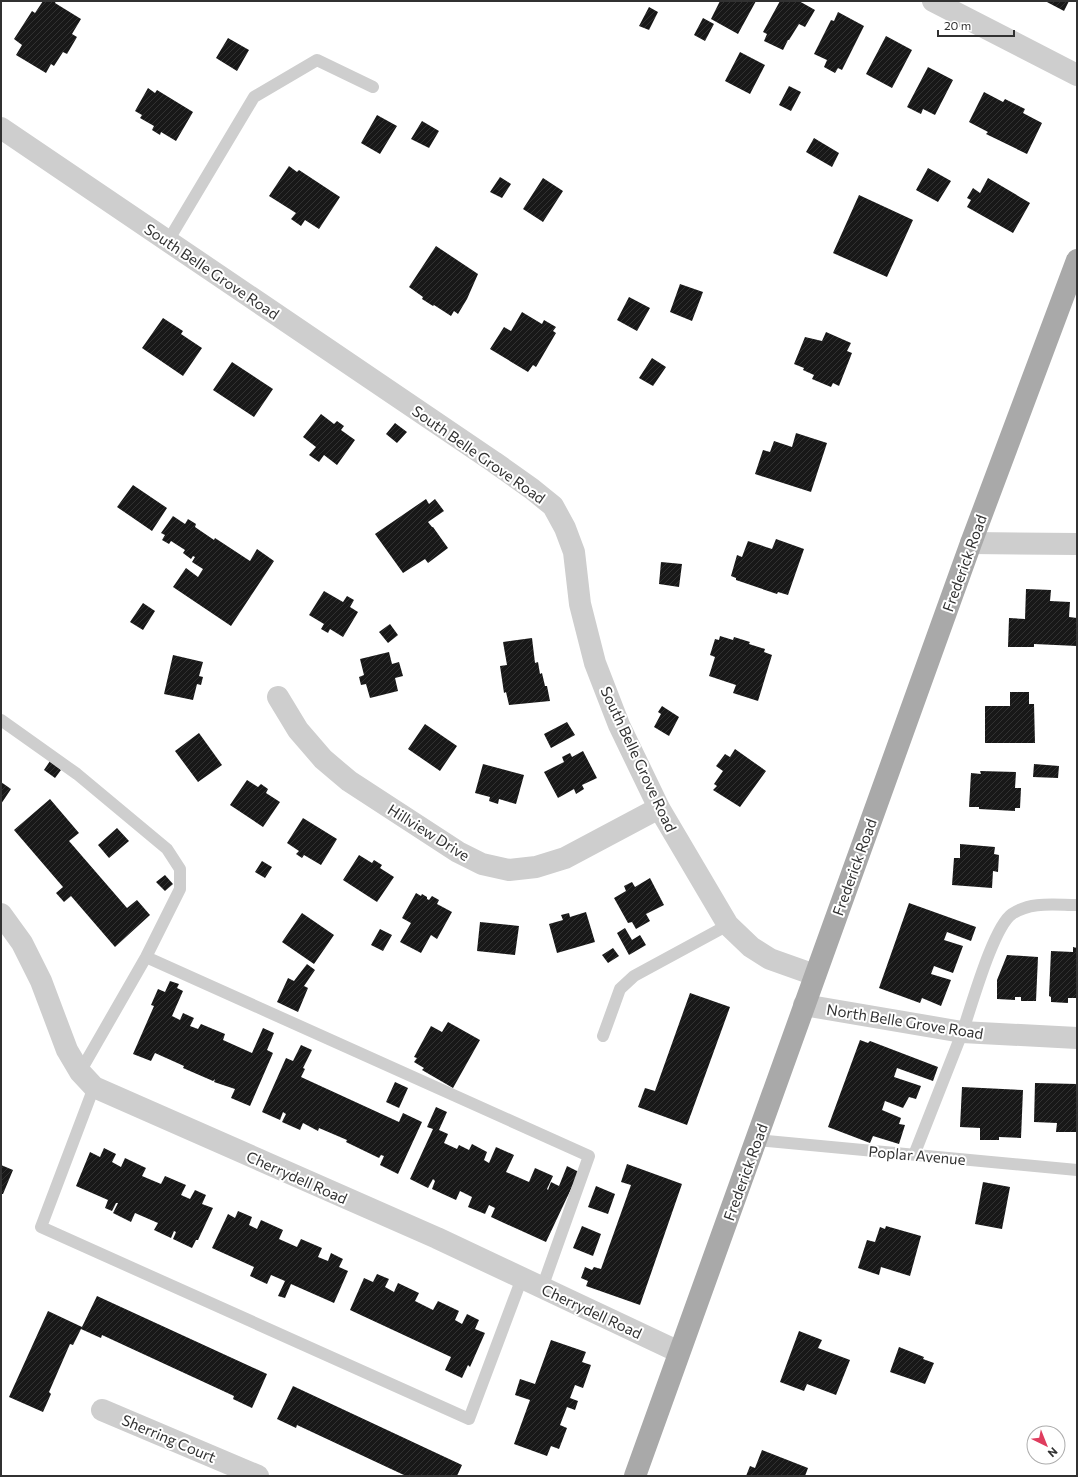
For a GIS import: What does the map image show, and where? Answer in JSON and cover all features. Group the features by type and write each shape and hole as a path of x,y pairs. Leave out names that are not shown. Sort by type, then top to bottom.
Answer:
{"main road":[{"name":"Frederick Road","path":"635,1476 971,543 1077,260"}],"street":[{"path":"932,1 1077,75"},
{"name":"South Belle Grove Road","path":"1,128 494,462 553,506 565,528 574,552 580,604 595,663 620,725 660,808 728,925 751,947 770,959 815,975"},
{"path":"971,543 1077,544"},
{"name":"Hillview Drive","path":"278,697 298,730 323,759 349,781 458,852 482,864 508,870 536,867 564,858 660,808"},
{"path":"1,914 25,949 40,981 68,1050 87,1080"},
{"name":"North Belle Grove Road","path":"804,1006 962,1032 1077,1038"},
{"name":"Cherrydell Road","path":"87,1080 437,1238 679,1352"},
{"name":"Sherring Court","path":"102,1410 258,1476"}],"lane":[{"path":"168,241 254,96 316,60 373,87"},
{"path":"1,720 77,774 167,849 180,869 180,888 87,1080 41,1227 469,1419 522,1278"},
{"path":"914,1155 962,1032 992,945 1002,926 1010,915 1022,908 1039,904 1077,905"},
{"path":"603,1036 620,989 634,976 728,925"},
{"path":"146,957 589,1156 542,1288"},
{"name":"Poplar Avenue","path":"756,1140 1077,1170"}],"building":[{"path":"43,1 56,1 55,3 81,19 72,34 77,37 67,54 63,52 54,66 51,64 46,73 16,55 22,45 14,39 32,11 35,13"},
{"path":"720,1 756,1 738,34 711,19"},
{"path":"780,1 799,1 815,10 805,27 799,24 783,50 764,41 767,34 763,32"},
{"path":"1045,1 1069,1 1064,11"},
{"path":"649,7 658,12 649,30 639,26"},
{"path":"838,12 864,26 842,70 838,68 835,73 824,67 827,60 814,54 831,20 834,21"},
{"path":"703,18 714,24 705,41 694,35"},
{"path":"886,36 912,50 892,88 866,74"},
{"path":"228,38 249,50 237,71 216,58"},
{"path":"740,52 765,65 750,94 725,81"},
{"path":"928,67 953,80 935,115 923,109 921,114 907,107"},
{"path":"789,86 801,92 791,111 779,105"},
{"path":"148,88 155,93 157,90 193,112 176,141 161,132 160,135 152,130 154,126 140,118 142,115 135,111"},
{"path":"984,92 1003,102 1005,99 1025,109 1023,113 1042,123 1027,154 986,134 988,132 969,122"},
{"path":"377,115 397,126 380,154 361,143"},
{"path":"422,121 439,131 429,148 411,139"},
{"path":"814,138 839,153 832,167 806,152"},
{"path":"289,166 297,172 299,170 340,197 319,229 305,220 301,226 291,219 296,213 269,196"},
{"path":"928,168 951,181 938,202 916,190"},
{"path":"500,177 511,184 502,198 490,192"},
{"path":"543,178 563,191 543,222 523,209"},
{"path":"988,178 1030,203 1013,233 967,207 971,200 967,198 973,188 980,193"},
{"path":"859,195 913,220 887,277 833,253"},
{"path":"436,246 478,274 467,299 458,314 454,311 451,316 422,299 423,297 409,287"},
{"path":"680,284 703,292 692,321 670,312"},
{"path":"629,297 650,308 637,331 617,320"},
{"path":"522,312 542,324 544,320 556,327 553,331 556,333 536,367 533,365 528,372 490,349 504,327 511,331"},
{"path":"163,318 183,331 181,334 202,348 183,376 142,348"},
{"path":"826,332 851,343 847,351 852,353 839,386 833,383 831,387 812,379 814,375 803,370 804,368 794,364 805,337 822,341"},
{"path":"652,358 666,367 653,386 639,378"},
{"path":"232,362 273,389 254,417 213,390"},
{"path":"321,414 334,424 337,421 344,426 341,430 355,440 337,465 324,455 319,462 309,455 316,447 303,437"},
{"path":"395,423 407,432 397,443 386,434"},
{"path":"796,433 827,443 811,492 755,474 763,450 770,452 774,441 792,447"},
{"path":"133,485 167,508 152,531 117,507"},
{"path":"426,499 429,504 435,499 444,511 428,522 448,548 428,563 425,559 403,573 375,534"},
{"path":"173,516 185,524 188,519 196,524 195,527 214,540 215,538 250,561 257,549 274,561 231,626 173,587 186,568 198,577 203,569 192,562 195,557 193,556 191,559 183,553 185,550 171,541 169,544 162,540 165,535 161,533"},
{"path":"776,539 804,549 788,595 778,592 777,594 736,580 736,578 731,576 737,555 742,557 748,541 772,549"},
{"path":"661,562 682,564 679,587 659,584"},
{"path":"1026,589 1051,590 1050,601 1070,602 1069,617 1077,618 1077,646 1034,644 1034,647 1008,647 1009,618 1025,619"},
{"path":"324,591 343,602 347,596 354,600 350,607 358,612 343,637 330,629 328,633 321,629 324,624 309,615"},
{"path":"143,603 155,611 143,630 130,622"},
{"path":"390,624 398,635 388,643 379,632"},
{"path":"720,636 733,640 734,637 750,642 749,644 765,649 764,652 772,655 758,701 733,693 736,685 709,676 715,657 710,655 715,639 719,640"},
{"path":"532,638 535,663 538,662 540,674 542,673 545,686 547,686 550,701 509,705 506,692 504,693 500,666 507,665 503,642"},
{"path":"389,652 392,664 399,662 403,676 395,678 398,691 370,698 366,684 361,685 359,677 364,675 360,659"},
{"path":"173,655 203,662 199,676 203,677 201,685 197,684 193,700 164,694"},
{"path":"1010,692 1029,692 1029,704 1034,704 1035,743 985,743 985,706 1010,706"},
{"path":"662,706 679,717 669,736 654,727 661,714 658,712"},
{"path":"567,722 575,735 551,748 544,734"},
{"path":"425,724 457,746 440,771 408,749"},
{"path":"199,733 222,765 198,782 175,751"},
{"path":"735,749 766,771 740,807 713,790 717,786 714,784 723,771 716,766 725,754 730,757"},
{"path":"583,751 597,778 582,785 584,789 576,794 574,789 558,798 544,772 564,762 562,757 570,753 572,757"},
{"path":"50,761 61,770 55,778 44,770"},
{"path":"483,764 524,775 516,804 499,799 498,804 489,801 490,797 475,793"},
{"path":"1034,764 1059,766 1058,778 1033,777"},
{"path":"980,771 1016,772 1015,788 1021,788 1020,808 1015,808 1015,811 969,807 971,773 981,774"},
{"path":"247,780 258,787 261,784 268,789 266,793 280,802 263,827 230,805"},
{"path":"1,782 11,789 1,804"},
{"path":"50,799 79,833 69,841 127,908 137,900 150,915 115,947 71,896 64,902 56,893 63,887 14,830"},
{"path":"303,818 337,839 321,865 304,855 302,858 296,854 299,851 287,843"},
{"path":"117,828 129,841 109,858 98,845"},
{"path":"960,844 995,847 994,854 999,855 998,872 993,871 992,888 952,885 954,858 960,858"},
{"path":"359,855 372,863 374,860 382,865 380,868 394,877 377,902 343,880"},
{"path":"262,861 272,867 265,878 255,872"},
{"path":"165,875 173,884 165,891 156,882"},
{"path":"650,878 664,905 646,914 650,921 636,929 632,922 628,923 614,898 626,891 624,886 632,882 635,887"},
{"path":"416,893 421,896 422,894 429,900 432,896 439,900 437,904 452,912 437,939 431,935 421,953 400,942 411,923 402,918"},
{"path":"909,903 976,927 971,941 947,932 944,940 963,946 953,973 934,966 931,974 951,980 941,1006 922,998 920,1003 879,988"},
{"path":"586,912 595,942 557,953 549,924 563,920 561,915 569,913 570,917"},
{"path":"302,913 334,935 314,964 282,942"},
{"path":"480,922 519,926 515,955 477,951"},
{"path":"625,928 632,940 640,935 646,945 629,955 617,933"},
{"path":"380,929 392,935 383,951 371,945"},
{"path":"1073,947 1077,948 1077,998 1068,998 1068,1003 1051,1002 1051,997 1049,996 1051,951 1073,952"},
{"path":"613,948 619,956 608,963 602,955"},
{"path":"1007,955 1038,957 1036,1001 1021,1001 1021,997 1015,997 1015,1000 997,999 997,980"},
{"path":"307,964 315,970 304,986 308,988 298,1012 277,1002 288,978 294,981"},
{"path":"170,981 179,984 177,988 183,991 172,1016 180,1020 183,1013 194,1018 190,1026 198,1029 201,1024 225,1034 223,1040 252,1053 263,1028 274,1033 267,1050 273,1053 250,1106 231,1098 235,1089 214,1082 215,1079 213,1081 183,1068 184,1066 155,1053 151,1061 133,1054 154,1006 151,1005 158,989 165,992"},
{"path":"690,993 730,1007 687,1125 638,1107 645,1088 655,1091"},
{"path":"448,1022 480,1040 453,1088 422,1070 424,1068 414,1062 417,1058 414,1057 431,1026 442,1032"},
{"path":"860,1040 868,1043 870,1041 938,1067 933,1081 897,1068 894,1077 921,1086 916,1099 909,1097 903,1108 885,1101 882,1110 901,1118 899,1124 905,1125 899,1144 873,1136 870,1143 828,1127"},
{"path":"301,1045 312,1050 303,1068 305,1069 301,1077 399,1122 403,1113 422,1122 398,1174 380,1165 384,1156 381,1155 379,1158 346,1142 347,1140 319,1128 318,1131 303,1123 300,1130 282,1122 286,1114 283,1112 280,1120 262,1112 286,1058 293,1061"},
{"path":"395,1082 408,1088 399,1108 386,1102"},
{"path":"1035,1083 1077,1084 1077,1132 1056,1132 1057,1123 1034,1122"},
{"path":"962,1087 1023,1090 1021,1138 999,1137 999,1140 980,1140 980,1128 960,1127"},
{"path":"436,1107 447,1112 439,1130 448,1134 444,1143 457,1149 459,1145 469,1150 472,1144 487,1152 484,1160 489,1163 496,1147 514,1155 506,1172 529,1182 535,1168 553,1176 547,1189 548,1190 551,1182 559,1186 567,1166 579,1172 546,1242 491,1217 495,1208 489,1205 485,1214 468,1207 472,1197 460,1191 456,1200 432,1189 435,1181 433,1179 428,1188 410,1179 433,1129 427,1127"},
{"path":"104,1148 116,1154 112,1162 121,1167 125,1158 146,1168 142,1176 161,1184 165,1176 186,1185 181,1195 190,1199 195,1190 206,1195 202,1204 213,1208 198,1240 196,1240 192,1248 173,1239 176,1232 174,1231 171,1238 154,1230 158,1223 135,1213 131,1222 113,1213 118,1203 116,1203 112,1211 105,1208 108,1200 76,1186 90,1152 100,1157"},
{"path":"627,1164 682,1184 640,1305 586,1286 588,1281 581,1278 585,1267 592,1270 594,1267 601,1269 631,1185 621,1182"},
{"path":"1,1165 13,1170 3,1194 1,1194"},
{"path":"983,1182 1010,1187 1002,1229 975,1224"},
{"path":"596,1186 615,1194 608,1214 588,1207"},
{"path":"238,1211 252,1217 249,1225 257,1229 261,1220 283,1230 279,1239 297,1247 301,1239 322,1248 318,1257 328,1261 331,1253 343,1259 339,1267 348,1271 334,1303 291,1284 285,1298 278,1296 285,1281 271,1275 267,1284 250,1276 254,1267 212,1248 228,1214 235,1218"},
{"path":"582,1226 601,1234 593,1256 573,1248"},
{"path":"886,1226 921,1236 910,1276 881,1267 879,1275 858,1268 867,1240 875,1242 880,1227 885,1229"},
{"path":"377,1274 389,1279 385,1287 394,1292 398,1283 419,1293 415,1301 433,1310 438,1301 459,1311 455,1320 462,1324 467,1314 479,1320 475,1329 485,1333 470,1367 468,1365 462,1378 445,1370 451,1357 350,1310 364,1278 373,1282"},
{"path":"97,1296 267,1374 252,1408 233,1399 234,1396 102,1335 101,1338 81,1329"},
{"path":"48,1311 82,1327 73,1345 70,1344 49,1392 51,1394 43,1412 9,1397"},
{"path":"799,1331 822,1340 818,1348 850,1360 836,1395 807,1384 804,1391 780,1382"},
{"path":"551,1340 586,1352 582,1362 591,1365 583,1388 575,1385 570,1398 578,1401 575,1410 567,1407 560,1425 567,1428 559,1449 551,1446 547,1456 514,1444 530,1400 515,1395 520,1379 535,1384"},
{"path":"899,1347 924,1357 923,1359 934,1363 925,1384 890,1372"},
{"path":"293,1386 462,1465 457,1476 406,1476 297,1425 296,1428 277,1419"},
{"path":"762,1450 808,1468 805,1476 746,1476 750,1466 755,1468"}]}
